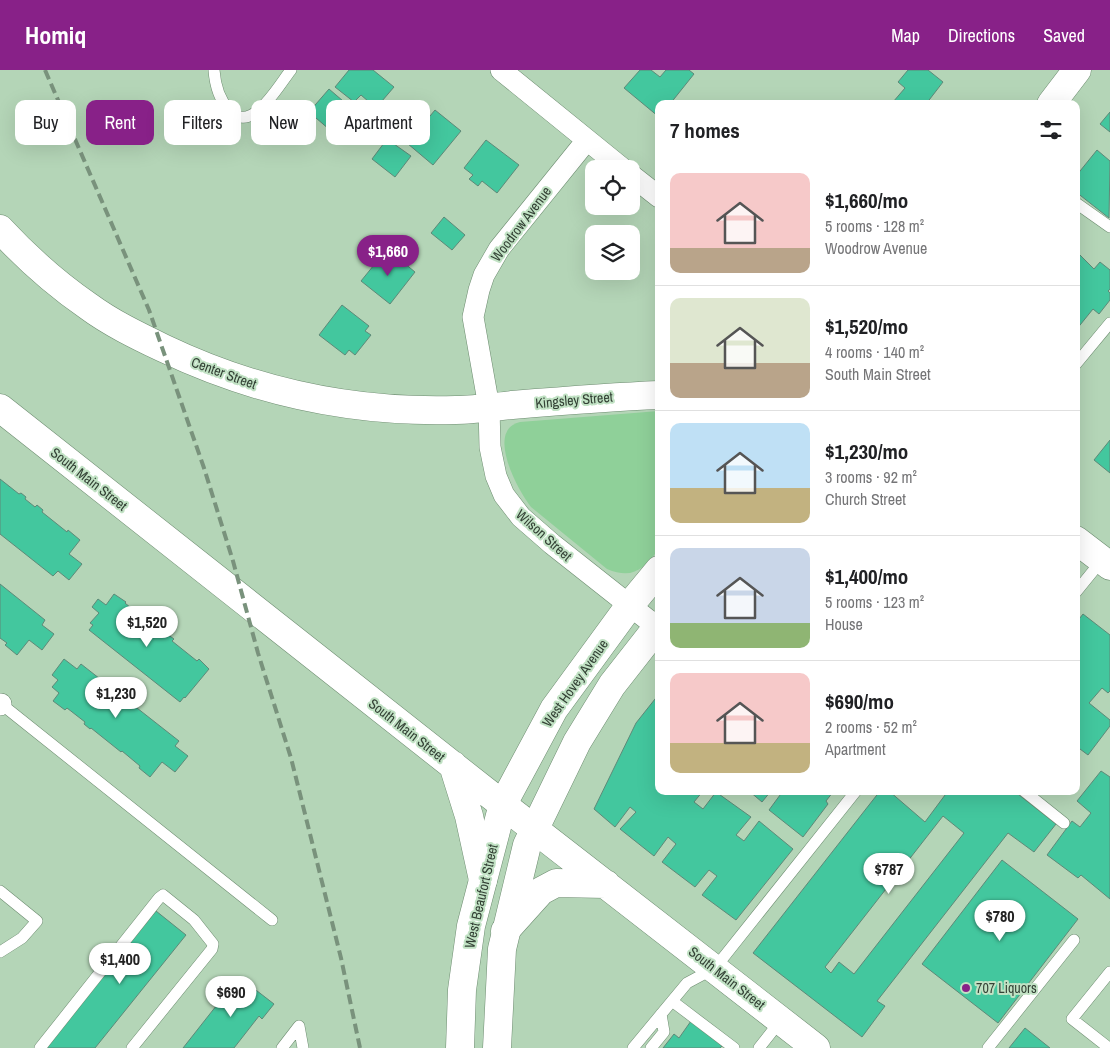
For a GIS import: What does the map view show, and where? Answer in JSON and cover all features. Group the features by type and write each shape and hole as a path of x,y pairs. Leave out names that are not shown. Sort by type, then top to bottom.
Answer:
{"main road":[{"path":"1054,100 1077,70"},
{"name":"Center Street","path":"0,229 61,286 89,308 140,337 184,358 247,382 344,405 410,410 456,410 489,407"},
{"name":"Kingsley Street","path":"489,407 655,395"},
{"name":"South Main Street","path":"0,408 452,765 816,1048"},
{"path":"1080,543 1106,563"},
{"name":"West Hovey Avenue","path":"503,804 554,709 630,605 655,575"},
{"path":"497,1048 502,950 527,845 577,742 612,685 655,630"},
{"path":"452,765 470,816 483,880"},
{"name":"West Beaufort Street","path":"460,1048 462,990 469,935 503,804"},
{"path":"505,931 541,890 556,883 606,884"}],"street":[{"path":"501,70 612,160"},
{"name":"Woodrow Avenue","path":"489,407 473,317 478,290 484,275 500,249 587,140"},
{"path":"640,182 655,194"},
{"name":"Wilson Street","path":"489,407 490,447 496,476 504,495 520,517 655,624"}],"lane":[{"path":"214,70 220,99 232,114 243,118 254,115 262,108 291,70"},
{"path":"1080,206 1110,227"},
{"path":"1080,359 1110,323"},
{"path":"1080,588 1106,563"},
{"path":"0,704 272,920"},
{"path":"632,1048 687,984 715,968 853,795"},
{"path":"1029,795 1064,823"},
{"path":"0,891 37,921 22,938 0,952"},
{"path":"40,1048 163,895 194,920 213,944 212,949 132,1048"},
{"path":"988,1048 1074,940"},
{"path":"1109,1048 1072,1019 1110,972"},
{"path":"672,1002 734,1048"},
{"path":"651,1048 664,1032 661,1014"},
{"path":"759,1048 781,1020"},
{"path":"282,1048 299,1026 303,1048"}],"green space":[{"path":"655,411 655,554 648,562 637,571 631,573 607,569 531,507 513,475 505,448 505,436 510,427 520,422"}],"building":[{"path":"349,70 373,70 394,87 383,100 367,100 361,95 356,100 351,100 335,87"},
{"path":"640,70 651,70 660,77 666,70 689,70 694,74 673,100 655,100 655,114 624,88"},
{"path":"908,70 928,70 943,82 929,100 895,100 905,88 898,82"},
{"path":"329,89 342,100 326,100 326,127 316,118 316,104"},
{"path":"435,110 461,131 433,165 409,145 430,145 430,116"},
{"path":"1110,112 1110,132 1100,124"},
{"path":"486,140 519,165 497,193 482,181 478,186 469,179 473,175 464,168"},
{"path":"382,145 395,145 411,156 395,177 372,159"},
{"path":"1097,150 1110,161 1109,218 1080,195 1080,171"},
{"path":"444,217 465,235 452,250 431,233"},
{"path":"387,249 415,272 390,304 361,281"},
{"path":"1080,255 1094,269 1100,262 1110,270 1110,289 1108,291 1110,293 1110,300 1099,314 1093,309 1080,325"},
{"path":"342,305 369,326 365,331 371,335 355,355 349,350 345,355 319,335"},
{"path":"1110,440 1110,473 1094,460"},
{"path":"0,479 19,494 21,493 26,497 25,499 35,507 37,505 43,510 42,512 80,540 69,554 82,564 69,580 58,571 53,576 0,534"},
{"path":"0,584 45,620 42,625 54,634 42,650 29,640 17,655 0,638"},
{"path":"114,594 149,623 151,621 166,636 167,634 174,639 172,641 197,661 199,659 209,669 180,702 89,630 93,625 90,623 99,613 92,607 98,599 106,605"},
{"path":"1083,614 1110,635 1110,691 1108,693 1102,688 1089,703 1110,720 1110,726 1088,755 1080,749 1080,618"},
{"path":"64,659 77,669 81,664 179,741 175,746 188,756 175,772 162,762 150,777 122,751 84,724 85,722 67,708 65,710 53,701 59,693 52,687 58,680 52,675"},
{"path":"655,699 655,795 700,795 694,802 703,809 714,795 720,795 751,817 736,835 744,841 759,821 793,849 736,920 702,895 717,876 709,870 695,887 662,862 676,844 668,837 654,856 620,829 636,812 630,807 615,827 594,809 636,723"},
{"path":"1101,771 1110,777 1110,899 1081,875 1078,878 1047,855 1072,821 1080,827 1091,813 1077,801"},
{"path":"754,795 768,795 762,802"},
{"path":"780,795 831,795 826,801 828,804 803,837 769,810"},
{"path":"877,795 894,795 925,822 945,795 1019,795 1056,824 1034,852 1008,833 877,1001 885,1006 862,1037 753,953","holes":["943,816 964,833 854,974 839,962 831,973 825,967"]},
{"path":"1002,860 1078,919 998,1023 922,964"},
{"path":"156,911 186,935 95,1048 45,1048"},
{"path":"239,977 274,1004 262,1019 259,1016 234,1048 183,1048"},
{"path":"691,1021 722,1046 720,1048 663,1048 674,1034 679,1038"},
{"path":"1025,1028 1050,1048 1009,1048"}],"railway":[{"path":"45,70 149,310 204,468 291,758 341,958 360,1048"}],"place":[{"name":"707 Liquors","path":"966,988"}]}
